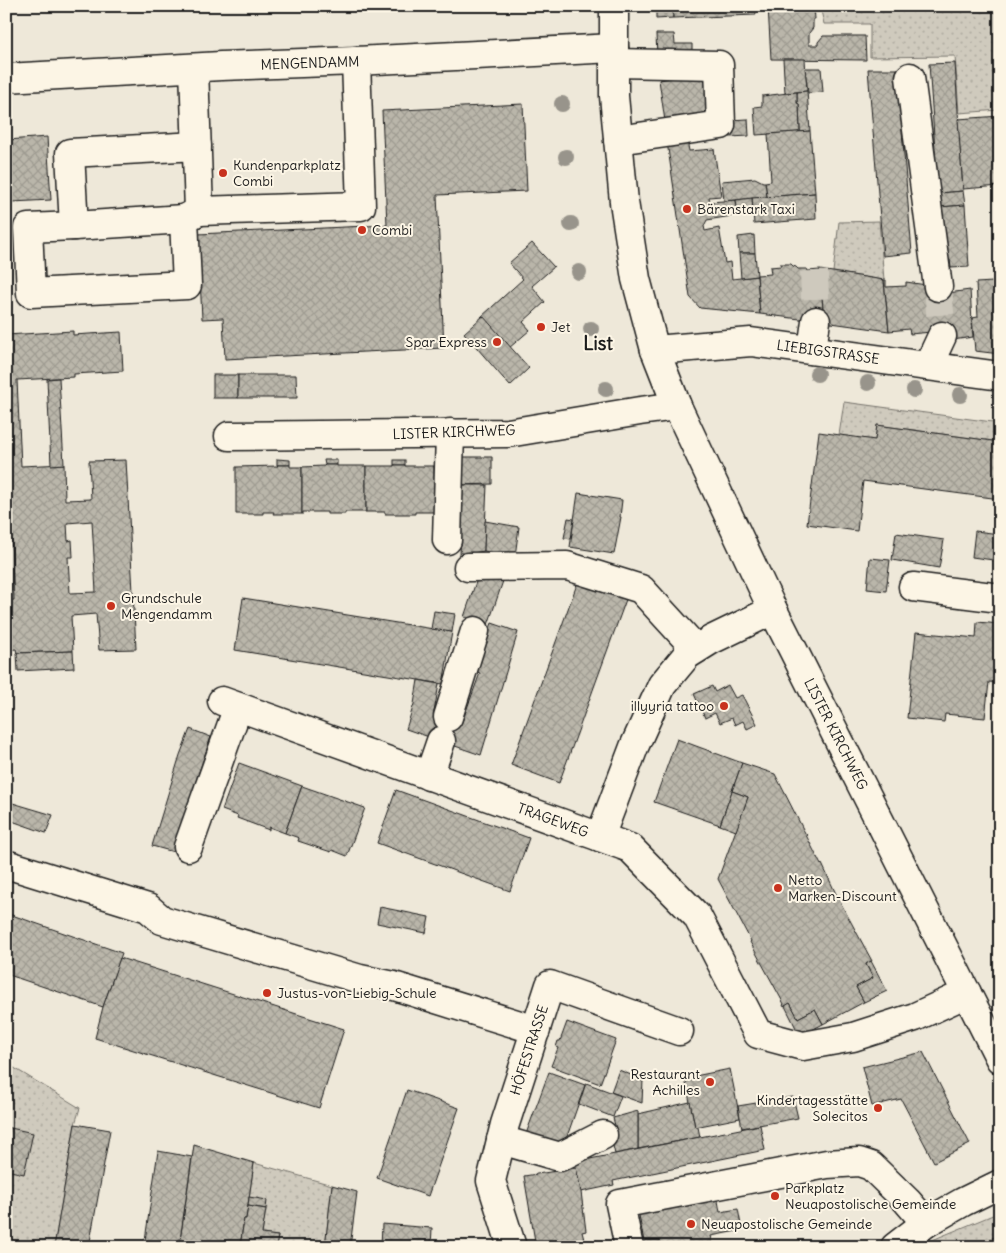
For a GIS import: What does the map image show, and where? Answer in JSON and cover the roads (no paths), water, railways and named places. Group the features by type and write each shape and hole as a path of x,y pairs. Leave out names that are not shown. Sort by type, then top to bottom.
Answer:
{"street":[{"name":"LISTER KIRCHWEG","path":"614,6 614,96 624,202 636,279 655,350 678,406 773,610 1000,1059"},
{"name":"MENGENDAMM","path":"6,78 356,61 614,56 719,65 721,125 618,140"},
{"path":"194,68 197,146 191,215 187,285 31,293 28,228 74,226 191,215 361,206 356,61"},
{"path":"910,77 938,286"},
{"path":"74,226 70,152 197,146"},
{"path":"812,350 816,321"},
{"path":"928,366 942,336"},
{"name":"LIEBIGSTRASSE","path":"655,350 751,342 1000,376"},
{"name":"LISTER KIRCHWEG","path":"229,436 508,433 678,406"},
{"path":"448,540 450,433"},
{"path":"468,567 567,566 641,589 696,649"},
{"path":"914,587 1000,598"},
{"name":"TRAGEWEG","path":"188,848 230,704 600,837 634,747 662,685 687,655 729,630 773,610"},
{"path":"429,776 475,631"},
{"path":"600,837 630,848 697,916 758,1034 803,1046 853,1037 915,1017 967,993"},
{"path":"9,865 148,908 162,920 360,979 394,986 536,1030"},
{"name":"HÖFESTRASSE","path":"512,1247 491,1181 501,1140 550,985 679,1031"},
{"path":"501,1140 560,1157 603,1135"},
{"path":"629,1247 620,1204 827,1164 859,1162 871,1166 907,1201 926,1223"},
{"path":"895,1247 926,1223 1000,1184"}],"tunnel":[{"path":"814,271 816,321"},
{"path":"938,287 942,336"}],"place":[{"name":"Kundenparkplatz Combi","path":"223,173"},
{"name":"Bärenstark Taxi","path":"687,209"},
{"name":"Combi","path":"362,230"},
{"name":"Jet","path":"541,327"},
{"name":"Spar Express","path":"497,342"},
{"name":"Grundschule Mengendamm","path":"111,606"},
{"name":"illyyria tattoo","path":"724,706"},
{"name":"Netto Marken-Discount","path":"778,888"},
{"name":"Justus-von-Liebig-Schule","path":"267,993"},
{"name":"Restaurant Achilles","path":"710,1082"},
{"name":"Kindertagesstätte Solecitos","path":"878,1108"},
{"name":"Parkplatz Neuapostolische Gemeinde","path":"775,1196"},
{"name":"Neuapostolische Gemeinde","path":"691,1224"}],"district":[{"name":"List","path":"598,343"}]}
